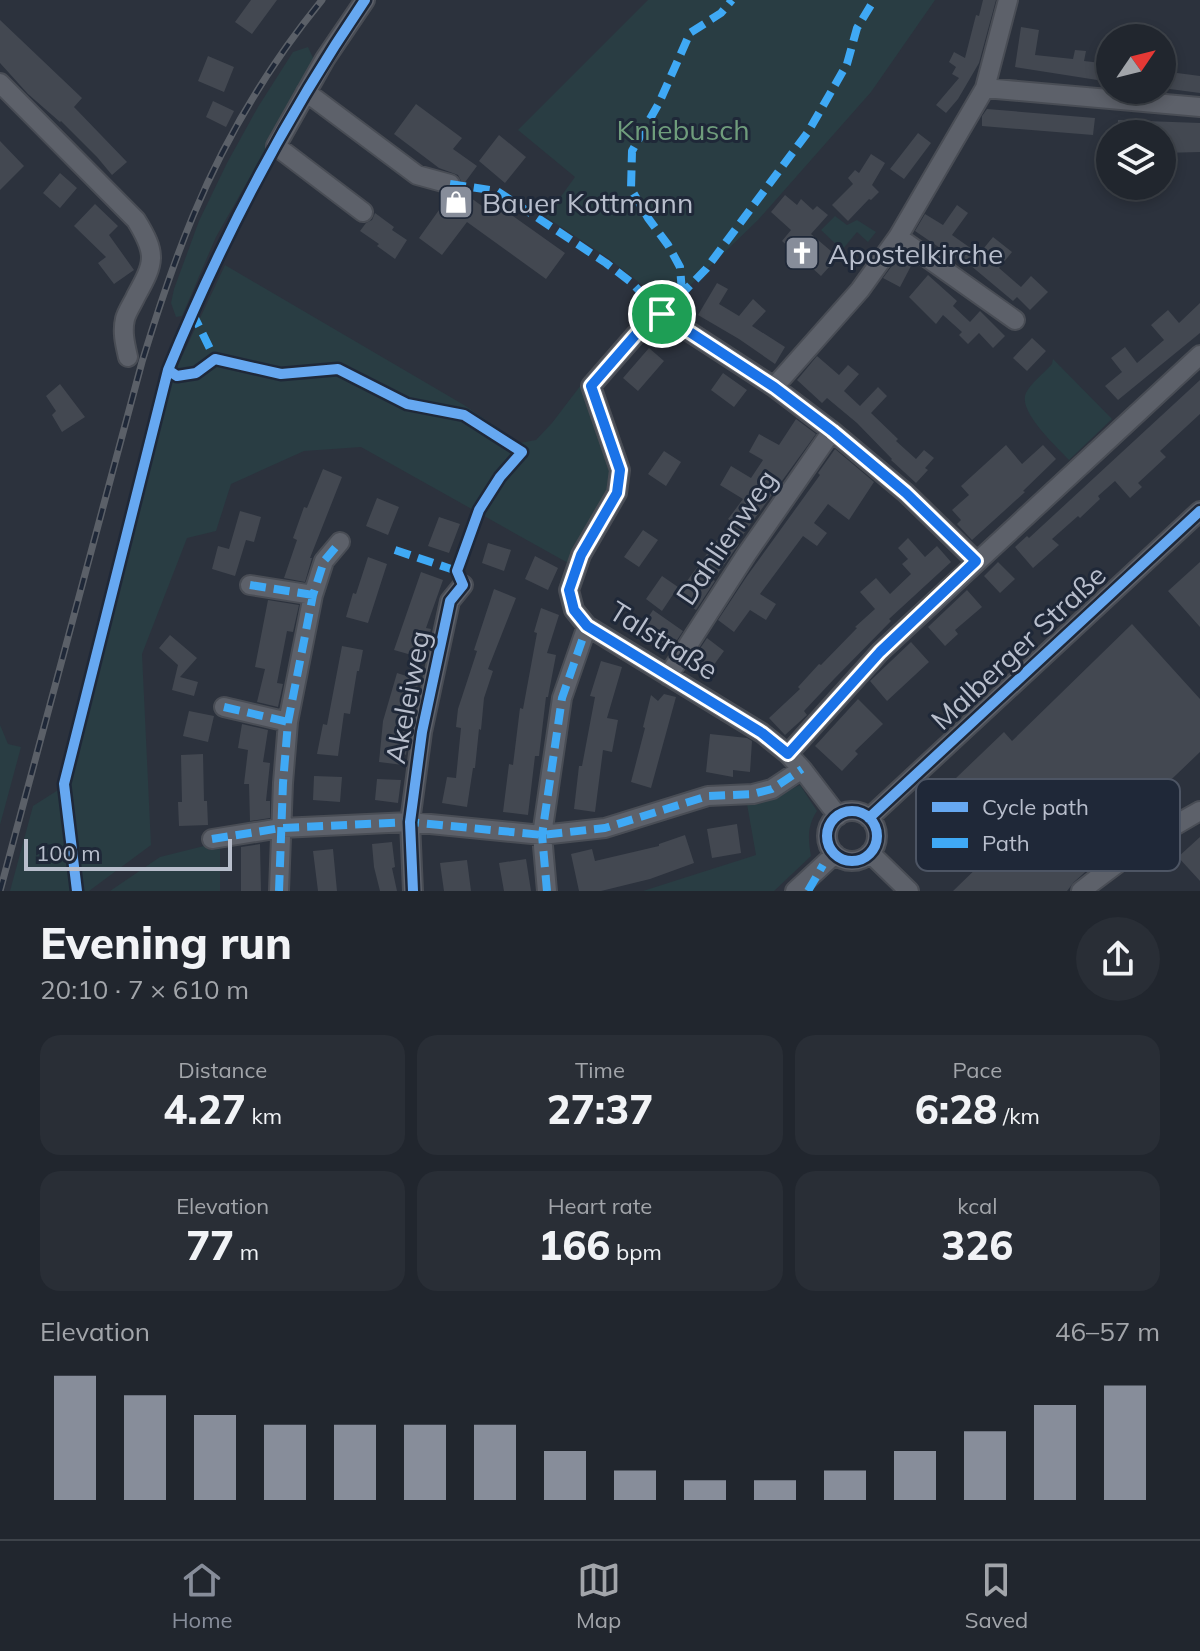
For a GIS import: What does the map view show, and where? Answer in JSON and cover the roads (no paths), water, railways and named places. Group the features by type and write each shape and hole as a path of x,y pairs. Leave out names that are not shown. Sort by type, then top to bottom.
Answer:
{"street":[{"path":"363,212 276,146 325,59 365,0"},
{"path":"976,561 906,493 774,387 860,290 898,237 985,88 1008,0"},
{"path":"0,83 136,220 148,240 152,257 148,275 125,316 128,357"},
{"path":"985,88 1200,107"},
{"path":"306,92 417,175 450,184"},
{"path":"898,237 1015,320"},
{"name":"Talstraße","path":"774,387 662,314 652,316 591,386 620,470 617,493 581,555 569,590 574,610 587,626 762,733 802,769 838,816"},
{"path":"788,754 880,652 1200,355"},
{"name":"Dahlienweg","path":"668,676 746,555 832,431"},
{"name":"Malberger Straße","path":"869,818 1200,511"},
{"path":"279,891 288,722 313,595 324,561 340,542"},
{"path":"250,585 313,595"},
{"name":"Akeleiweg","path":"413,891 410,822 422,732 450,601 463,585"},
{"path":"547,891 542,835 562,698 587,626"},
{"path":"224,707 288,722"},
{"path":"212,839 281,828 410,822 542,835 605,828 708,796 753,794 772,789 802,769"},
{"path":"1180,822 1200,811"},
{"path":"846,812 869,818 877,840 870,853 857,861 842,859 835,854 828,842 833,821 846,812"},
{"path":"870,853 909,891"},
{"path":"795,891 835,854"},
{"path":"1081,891 1107,871"}],"railway":[{"path":"0,891 142,362 172,270 206,187 234,131 284,50 322,0"}],"place":[{"name":"Bauer Kottmann","path":"456,202"},
{"name":"Apostelkirche","path":"802,253"}],"park label":[{"name":"Kniebusch","path":"683,129"}]}
